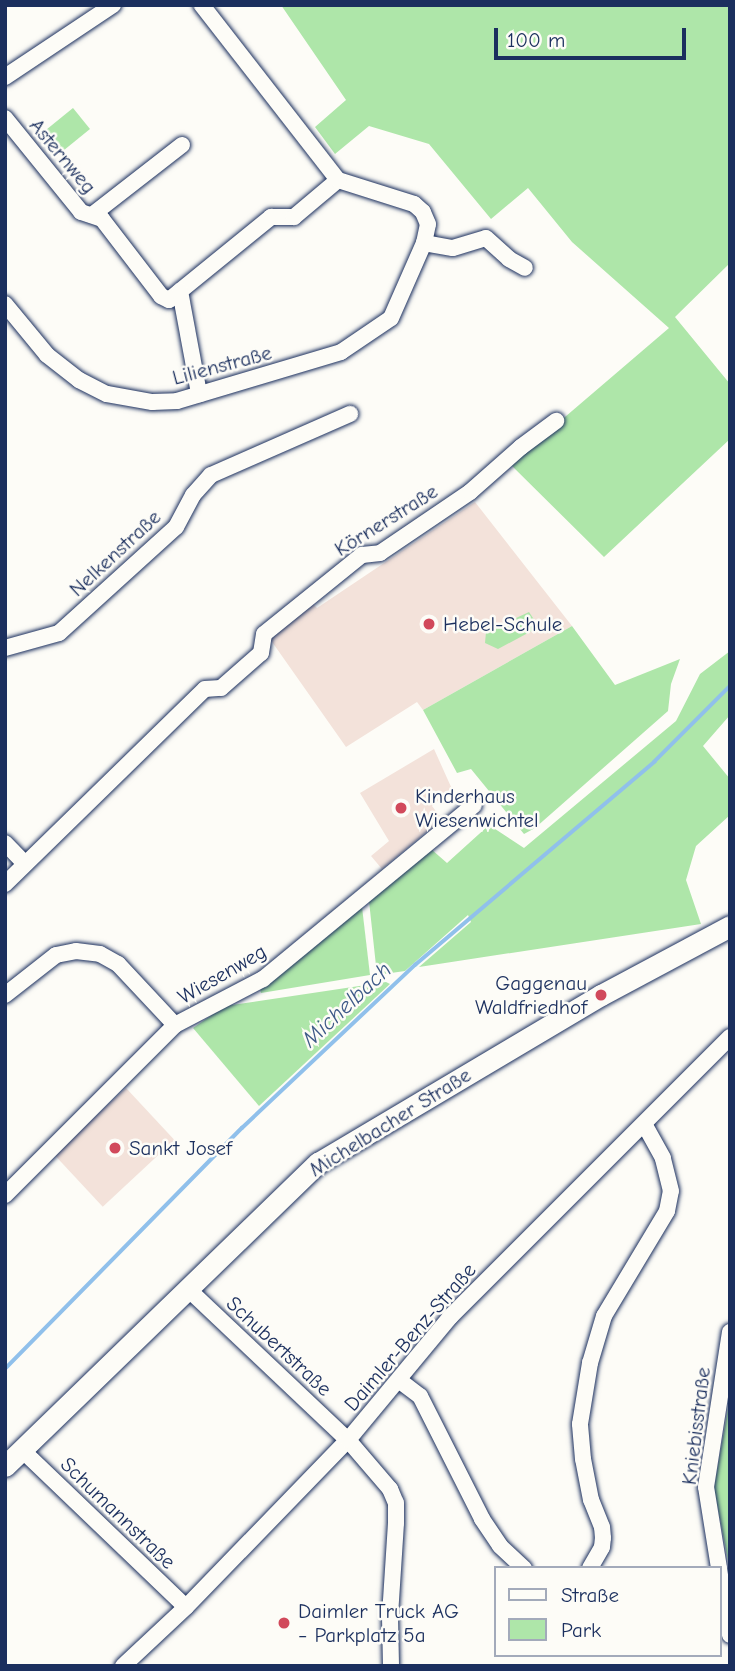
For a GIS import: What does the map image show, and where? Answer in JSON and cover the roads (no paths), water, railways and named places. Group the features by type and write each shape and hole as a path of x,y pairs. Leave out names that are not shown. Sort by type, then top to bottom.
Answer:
{"main road":[{"name":"Michelbacher Straße","path":"5,1466 295,1183 336,1151 601,995 730,926"}],"street":[{"path":"5,78 113,5"},
{"path":"200,394 180,291 271,217 294,217 338,180 202,5"},
{"name":"Asternweg","path":"5,118 81,212 102,219 161,296 169,300 180,291"},
{"name":"Asternweg","path":"92,215 182,145"},
{"name":"Lilienstraße","path":"5,304 47,355 79,380 107,394 152,402 177,401 341,352 391,318 424,243 428,224 423,212 414,204 338,180"},
{"path":"424,243 453,248 486,238 509,259 525,268"},
{"name":"Nelkenstraße","path":"5,648 59,633 176,527 193,495 211,475 350,414"},
{"name":"Körnerstraße","path":"5,884 205,689 221,688 261,653 264,634 362,555 380,553 471,492 521,447 556,421"},
{"name":"Wiesenweg","path":"5,1195 175,1025 263,979 474,806"},
{"path":"5,843 25,864"},
{"path":"5,995 55,955 76,951 100,954 118,964 175,1025"},
{"name":"Daimler-Benz-Straße","path":"123,1666 186,1607 348,1440 400,1381 450,1317 730,1037"},
{"path":"591,1566 602,1547 603,1527 591,1500 580,1424 590,1363 604,1316 667,1211 671,1191 663,1158 645,1124"},
{"name":"Schubertstraße","path":"187,1289 348,1440 390,1489 396,1503 390,1617 391,1666"},
{"name":"Kniebisstraße","path":"719,1566 706,1487 730,1332"},
{"path":"400,1381 420,1396 482,1519 500,1546 522,1566"},
{"name":"Schumannstraße","path":"21,1449 186,1607"},
{"name":"Kniebisstraße","path":"721,1580 730,1634"}],"waterway":[{"name":"Michelbach","path":"5,1369 242,1128 415,965 654,762 730,686"}],"place":[{"name":"Hebel-Schule","path":"429,624"},
{"name":"Kinderhaus Wiesenwichtel","path":"401,808"},
{"name":"Gaggenau Waldfriedhof","path":"601,995"},
{"name":"Sankt Josef","path":"115,1148"},
{"name":"Daimler Truck AG − Parkplatz 5a","path":"284,1623"}]}
